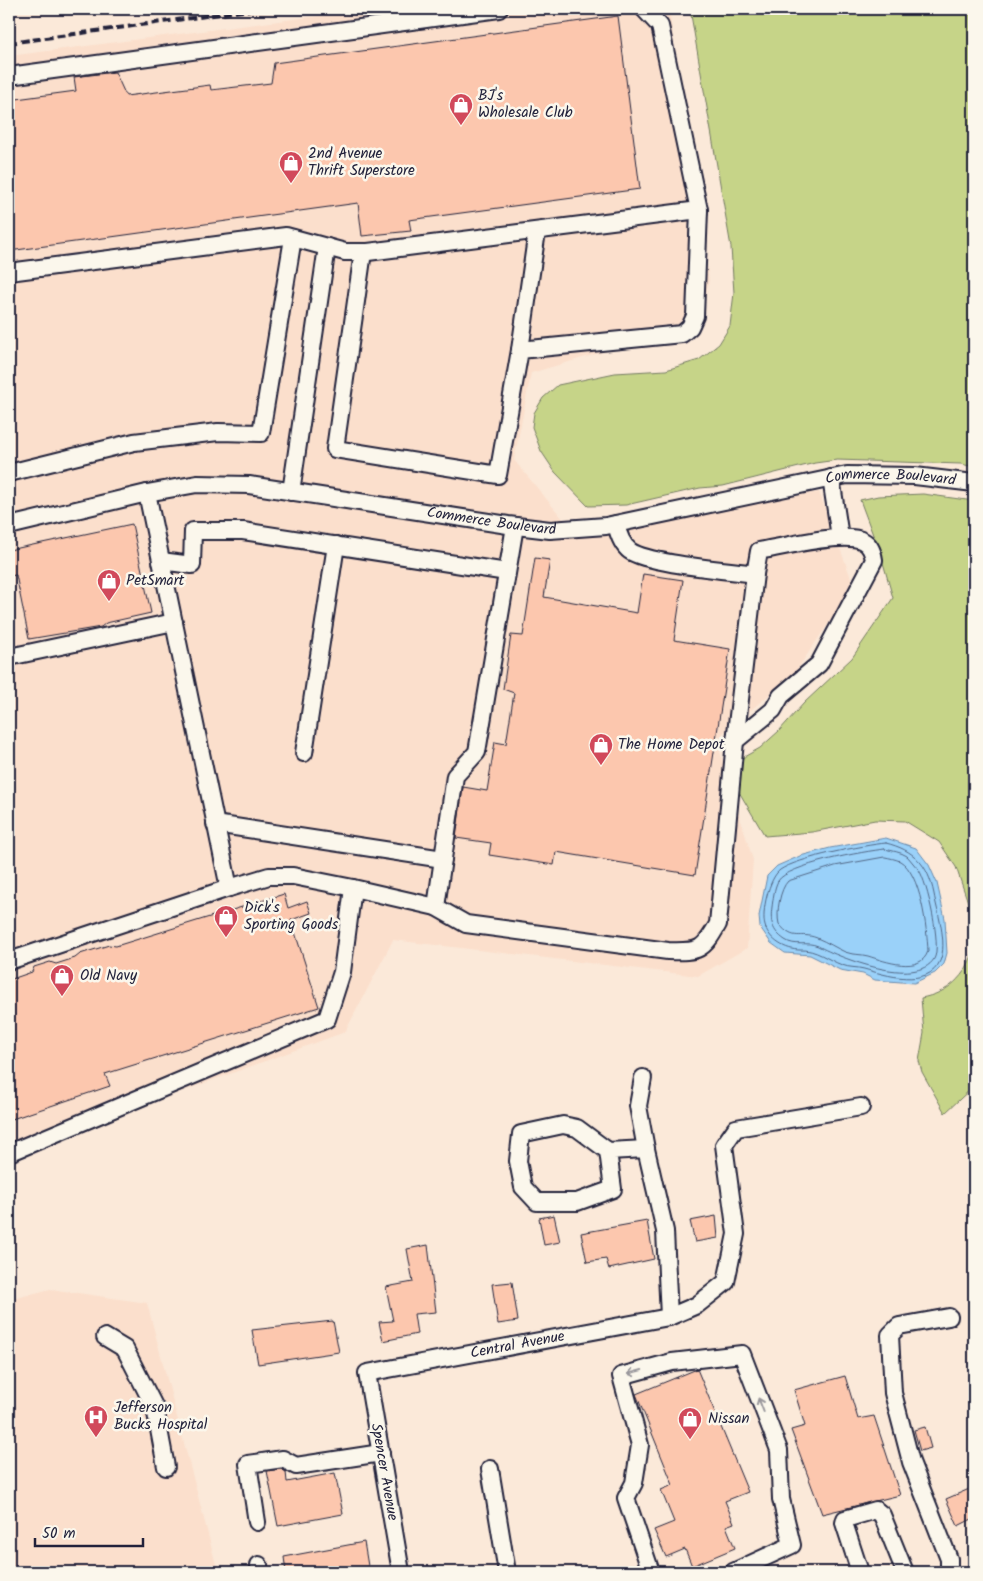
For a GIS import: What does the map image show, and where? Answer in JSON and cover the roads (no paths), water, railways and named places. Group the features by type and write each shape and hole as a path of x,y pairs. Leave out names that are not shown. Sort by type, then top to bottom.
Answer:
{"street":[{"path":"9,76 499,9"},
{"path":"520,350 682,334 690,327 695,316 699,210 660,26 644,9"},
{"path":"9,272 286,236 345,252 363,252 699,210"},
{"path":"363,252 335,449 498,475 520,350 537,231"},
{"path":"9,473 142,441 218,432 261,433 293,238"},
{"path":"291,492 327,247"},
{"name":"Commerce Boulevard","path":"9,526 147,493 211,483 249,485 515,526 550,530 574,530 616,524 831,478 878,474 974,483"},
{"path":"831,478 840,537"},
{"path":"147,493 228,888"},
{"path":"616,524 618,534 629,551 654,560 755,574"},
{"path":"436,907 456,776 478,752 515,526"},
{"path":"161,561 192,566 193,531 243,531 507,572"},
{"path":"9,961 228,888 269,876 284,875 436,907 466,924 668,951 694,952 708,944 718,924 735,741 759,551 848,536 864,541 872,550 874,560 819,664 781,696 772,710 735,741"},
{"path":"304,753 336,545"},
{"path":"9,657 174,622"},
{"path":"216,824 444,859"},
{"path":"9,1153 328,1019 342,972 353,888"},
{"path":"643,1078 638,1106 664,1231 669,1317"},
{"name":"Central Avenue","path":"367,1373 669,1317 697,1305 726,1282 736,1234 724,1145 736,1128 861,1107"},
{"path":"608,1151 613,1189 577,1202 537,1202 523,1187 518,1161 521,1134 563,1124 577,1128 608,1151 646,1150"},
{"path":"949,1317 899,1326 890,1335 893,1393 911,1462 949,1559 949,1572"},
{"path":"105,1337 125,1349 155,1408 166,1467"},
{"path":"651,1572 626,1498 634,1482 640,1445 621,1376 672,1362 742,1354 779,1450 781,1499 792,1545 733,1572"},
{"name":"Spencer Avenue","path":"367,1373 401,1572"},
{"path":"258,1522 248,1464 283,1459 296,1466 380,1453"},
{"path":"490,1469 507,1572"},
{"path":"860,1572 843,1527 845,1519 876,1510 882,1515 905,1572"}],"water":[{"path":"886,838 916,848 929,865 937,883 945,919 947,953 944,964 935,973 914,983 875,980 863,974 840,970 810,955 785,953 771,943 760,927 759,916 767,876 777,866 800,856 830,848"}],"railway":[{"path":"9,10 20,9"},
{"path":"9,43 257,9"}],"place":[{"name":"BJ's Wholesale Club","path":"461,126"},
{"name":"2nd Avenue Thrift Superstore","path":"291,184"},
{"name":"PetSmart","path":"109,602"},
{"name":"The Home Depot","path":"601,766"},
{"name":"Dick's Sporting Goods","path":"226,938"},
{"name":"Old Navy","path":"62,997"},
{"name":"Jefferson Bucks Hospital","path":"96,1438"},
{"name":"Nissan","path":"690,1440"}]}
